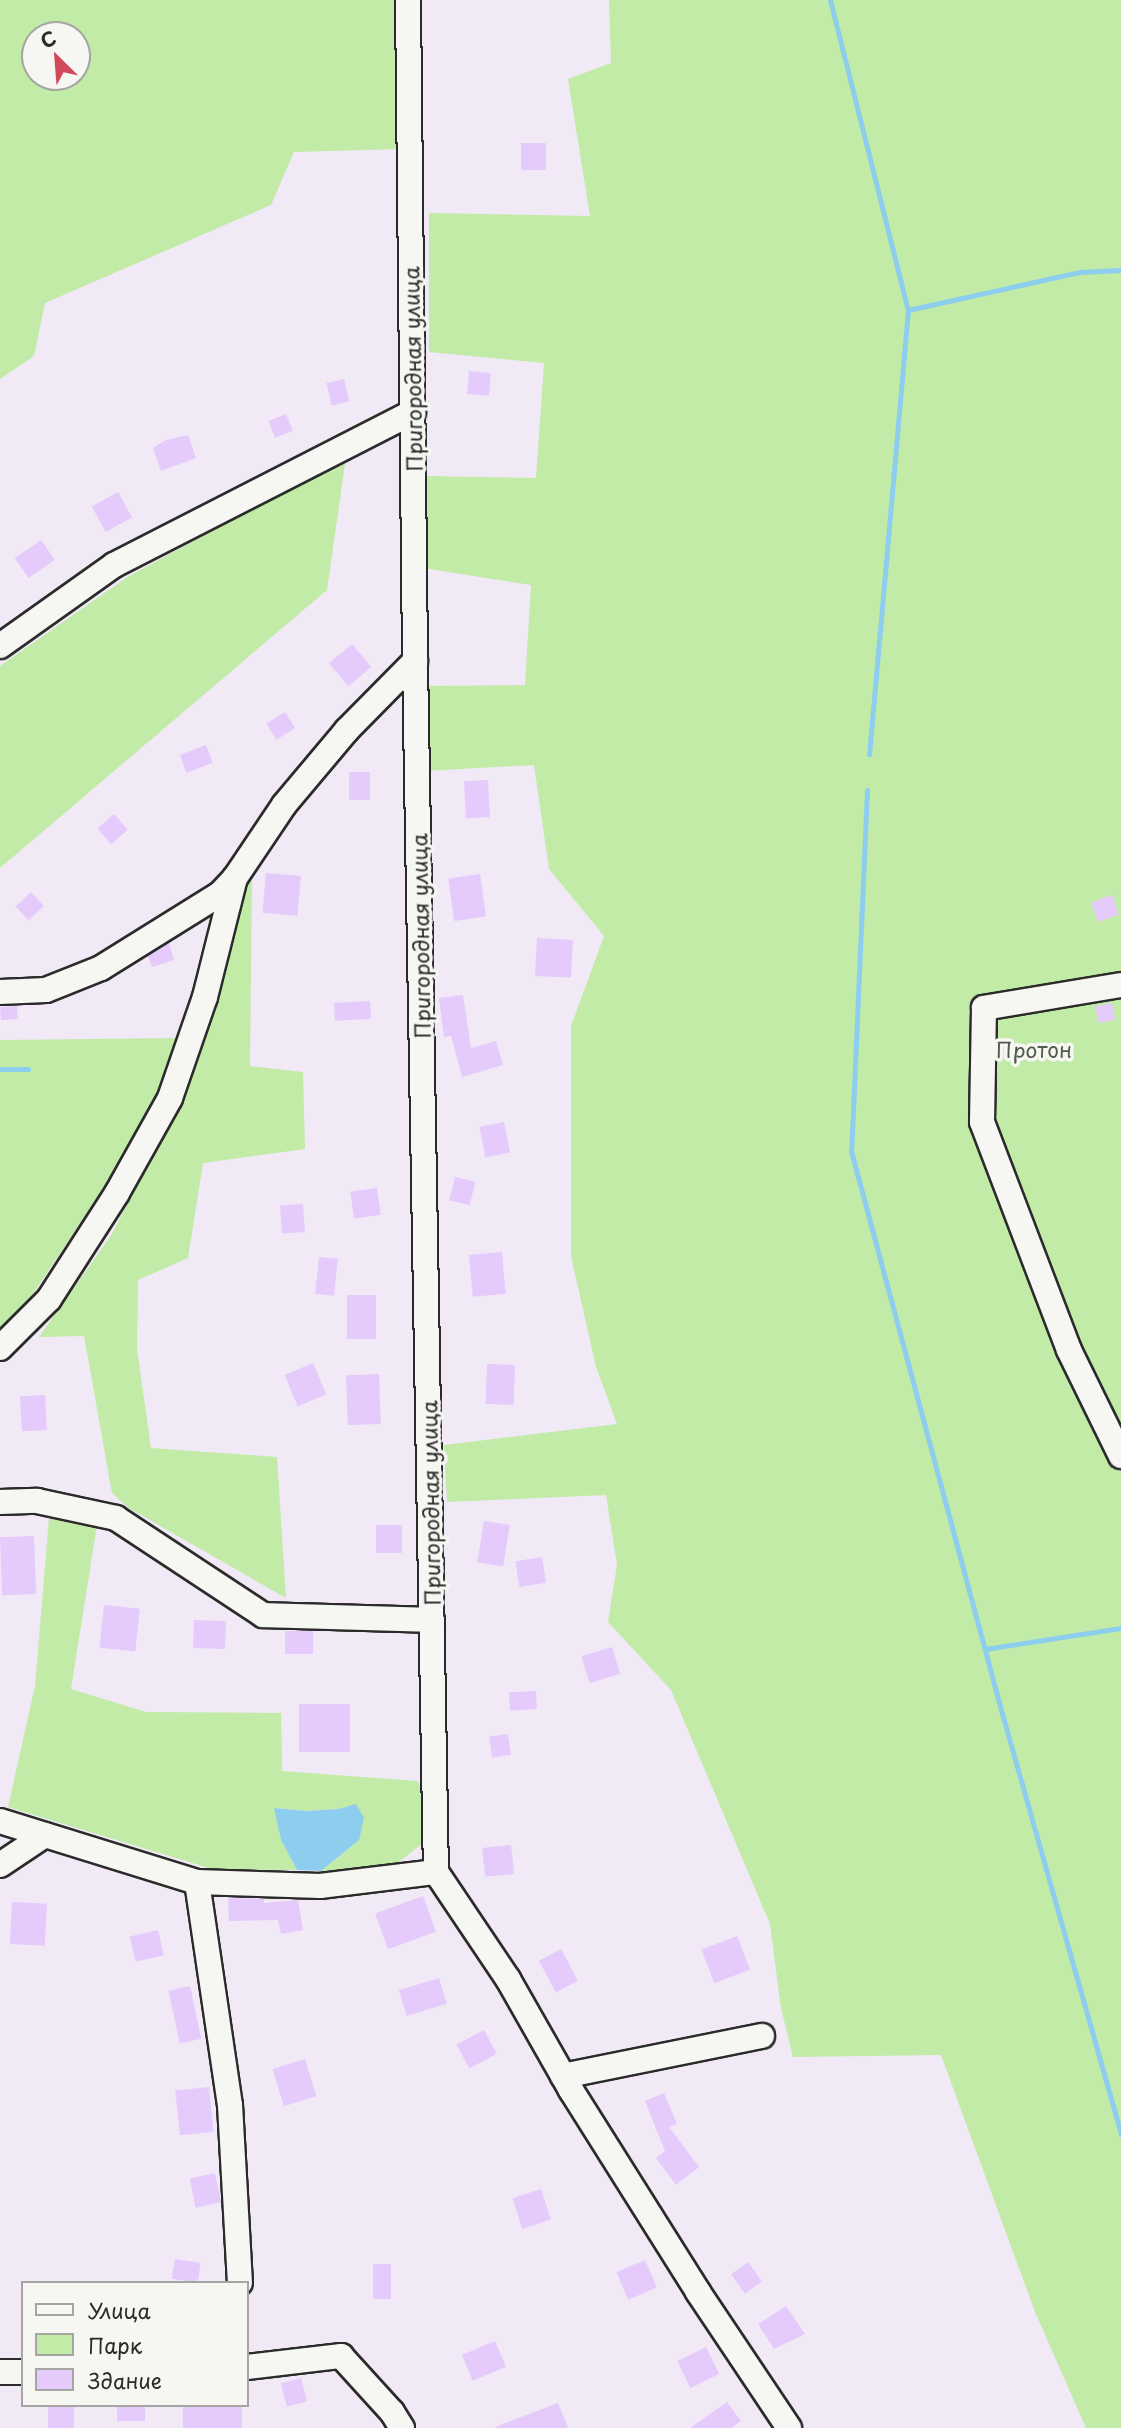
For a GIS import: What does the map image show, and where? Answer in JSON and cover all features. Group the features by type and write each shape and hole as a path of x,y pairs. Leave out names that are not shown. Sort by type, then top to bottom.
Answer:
{"street":[{"name":"Пригородная улица","path":"408,0 415,661 436,1872"},
{"path":"0,646 114,565 413,412"},
{"path":"0,992 46,990 101,968 220,894 235,878 284,805 347,730 415,661"},
{"path":"0,1348 49,1299 117,1193 170,1098 205,997 235,878"},
{"path":"1121,985 984,1008 982,1122 1069,1350 1121,1456"},
{"path":"0,1502 37,1501 116,1518 262,1615 432,1620"},
{"path":"0,1821 197,1882 320,1886 436,1872 508,1979 563,2076 698,2292 789,2428"},
{"path":"0,1865 45,1835"},
{"path":"197,1882 230,2105 240,2281"},
{"path":"563,2076 762,2036"},
{"path":"248,2367 341,2356 393,2412 402,2428"},
{"path":"0,2372 21,2372"}],"green space":[{"path":"0,0 398,0 402,149 294,152 271,205 45,303 34,356 0,379"},
{"name":"Протон","path":"609,0 1121,0 1121,2428 1086,2428 1035,2312 941,2055 793,2057 781,2008 770,1924 671,1690 608,1622 617,1565 606,1495 447,1502 444,1445 617,1424 596,1367 571,1256 571,1026 604,936 549,869 534,765 424,771 425,686 525,685 531,585 423,568 424,476 536,478 544,363 429,352 429,213 590,216 568,79 611,63"},
{"path":"346,457 327,590 0,868 0,666 126,578"},
{"path":"252,875 250,1066 303,1072 305,1149 203,1163 188,1258 138,1280 137,1349 151,1448 277,1457 286,1598 129,1508 112,1493 84,1336 39,1337 112,1234 179,1102 243,884"},
{"path":"182,1038 161,1087 102,1190 31,1297 0,1330 0,1040"},
{"path":"49,1518 97,1525 71,1689 146,1712 281,1713 282,1771 417,1781 425,1793 424,1842 394,1866 321,1871 359,1840 339,1809 305,1811 275,1808 281,1840 297,1870 212,1869 8,1807 35,1686"}],"water":[{"path":"356,1804 364,1818 359,1840 321,1871 297,1870 281,1840 274,1808 306,1811 339,1809"}],"building":[{"path":"521,143 546,143 546,170 521,170"},
{"path":"469,371 491,373 489,396 467,394"},
{"path":"344,379 349,401 332,405 326,383"},
{"path":"286,414 293,431 275,438 268,421"},
{"path":"188,435 196,458 161,471 153,448 166,440"},
{"path":"118,492 132,517 106,532 92,507"},
{"path":"41,540 55,560 29,578 15,558"},
{"path":"352,644 371,667 348,686 329,663"},
{"path":"285,712 295,728 276,740 266,724"},
{"path":"206,745 213,763 187,773 180,755"},
{"path":"349,772 370,772 370,800 349,800"},
{"path":"488,780 490,817 466,818 464,781"},
{"path":"114,814 128,830 111,844 97,828"},
{"path":"266,873 301,876 297,916 263,913"},
{"path":"480,874 486,917 454,921 448,878"},
{"path":"31,892 44,906 29,920 16,906"},
{"path":"1112,895 1119,915 1098,922 1091,902"},
{"path":"537,938 573,940 571,978 535,976"},
{"path":"169,943 174,960 152,967 148,956"},
{"path":"463,995 471,1048 496,1041 503,1065 462,1077 451,1036 444,1037 439,998"},
{"path":"370,1001 371,1019 335,1021 334,1003"},
{"path":"1112,1003 1115,1020 1098,1023 1095,1006"},
{"path":"17,1006 18,1019 1,1020 0,1007"},
{"path":"504,1122 510,1152 485,1157 479,1127"},
{"path":"455,1177 475,1182 470,1205 449,1200"},
{"path":"377,1188 381,1215 354,1218 350,1192"},
{"path":"303,1204 305,1232 282,1234 280,1206"},
{"path":"502,1252 506,1294 473,1297 469,1255"},
{"path":"319,1257 338,1259 334,1296 315,1294"},
{"path":"347,1295 376,1295 376,1339 347,1339"},
{"path":"313,1363 326,1394 298,1406 284,1375"},
{"path":"487,1364 515,1365 514,1405 486,1404"},
{"path":"379,1374 381,1424 348,1425 346,1375"},
{"path":"45,1395 47,1430 22,1431 20,1396"},
{"path":"484,1521 510,1525 503,1567 477,1562"},
{"path":"376,1525 402,1525 402,1553 376,1553"},
{"path":"34,1536 36,1594 2,1595 0,1537"},
{"path":"542,1557 546,1583 519,1587 515,1561"},
{"path":"104,1605 140,1609 135,1652 100,1648"},
{"path":"194,1620 226,1621 225,1649 193,1648"},
{"path":"285,1631 313,1631 313,1654 285,1654"},
{"path":"612,1647 620,1674 590,1683 581,1656"},
{"path":"536,1691 537,1709 510,1710 509,1692"},
{"path":"299,1704 350,1704 350,1752 299,1752"},
{"path":"508,1734 511,1755 492,1757 489,1737"},
{"path":"511,1845 514,1874 485,1877 482,1848"},
{"path":"423,1896 436,1932 388,1949 375,1913"},
{"path":"228,1898 264,1899 264,1903 298,1900 303,1930 281,1934 278,1920 229,1921"},
{"path":"12,1902 47,1904 45,1946 10,1944"},
{"path":"158,1930 164,1955 136,1962 130,1937"},
{"path":"737,1936 750,1970 714,1983 702,1950"},
{"path":"561,1949 578,1981 556,1993 539,1961"},
{"path":"439,1978 447,2004 407,2016 399,1990"},
{"path":"190,1986 201,2039 180,2043 168,1991"},
{"path":"484,2030 497,2054 469,2068 457,2045"},
{"path":"305,2059 316,2096 284,2106 272,2069"},
{"path":"209,2087 214,2132 180,2135 175,2091"},
{"path":"664,2093 677,2124 669,2127 699,2167 676,2185 656,2158 665,2151 645,2101"},
{"path":"215,2173 221,2202 196,2208 190,2178"},
{"path":"541,2189 551,2219 522,2229 512,2198"},
{"path":"175,2259 201,2263 198,2281 172,2279"},
{"path":"645,2260 657,2288 628,2300 616,2272"},
{"path":"748,2262 762,2281 745,2294 731,2274"},
{"path":"373,2264 391,2264 391,2299 373,2299"},
{"path":"786,2306 805,2334 774,2349 758,2324"},
{"path":"495,2341 506,2367 473,2381 462,2355"},
{"path":"706,2347 719,2374 690,2388 677,2361"},
{"path":"301,2378 307,2401 287,2407 281,2383"},
{"path":"727,2402 741,2421 731,2428 690,2428"},
{"path":"558,2403 568,2428 495,2428 495,2427"},
{"path":"48,2407 74,2407 74,2428 48,2428"},
{"path":"117,2407 145,2407 145,2421 117,2421"},
{"path":"183,2407 242,2407 242,2428 183,2428"}],"waterway":[{"path":"830,0 908,310 869,754"},
{"path":"908,310 1080,272 1121,270"},
{"path":"867,790 851,1151 1001,1710 1121,2134"},
{"path":"0,1069 28,1069"},
{"path":"985,1649 1121,1628"}]}
